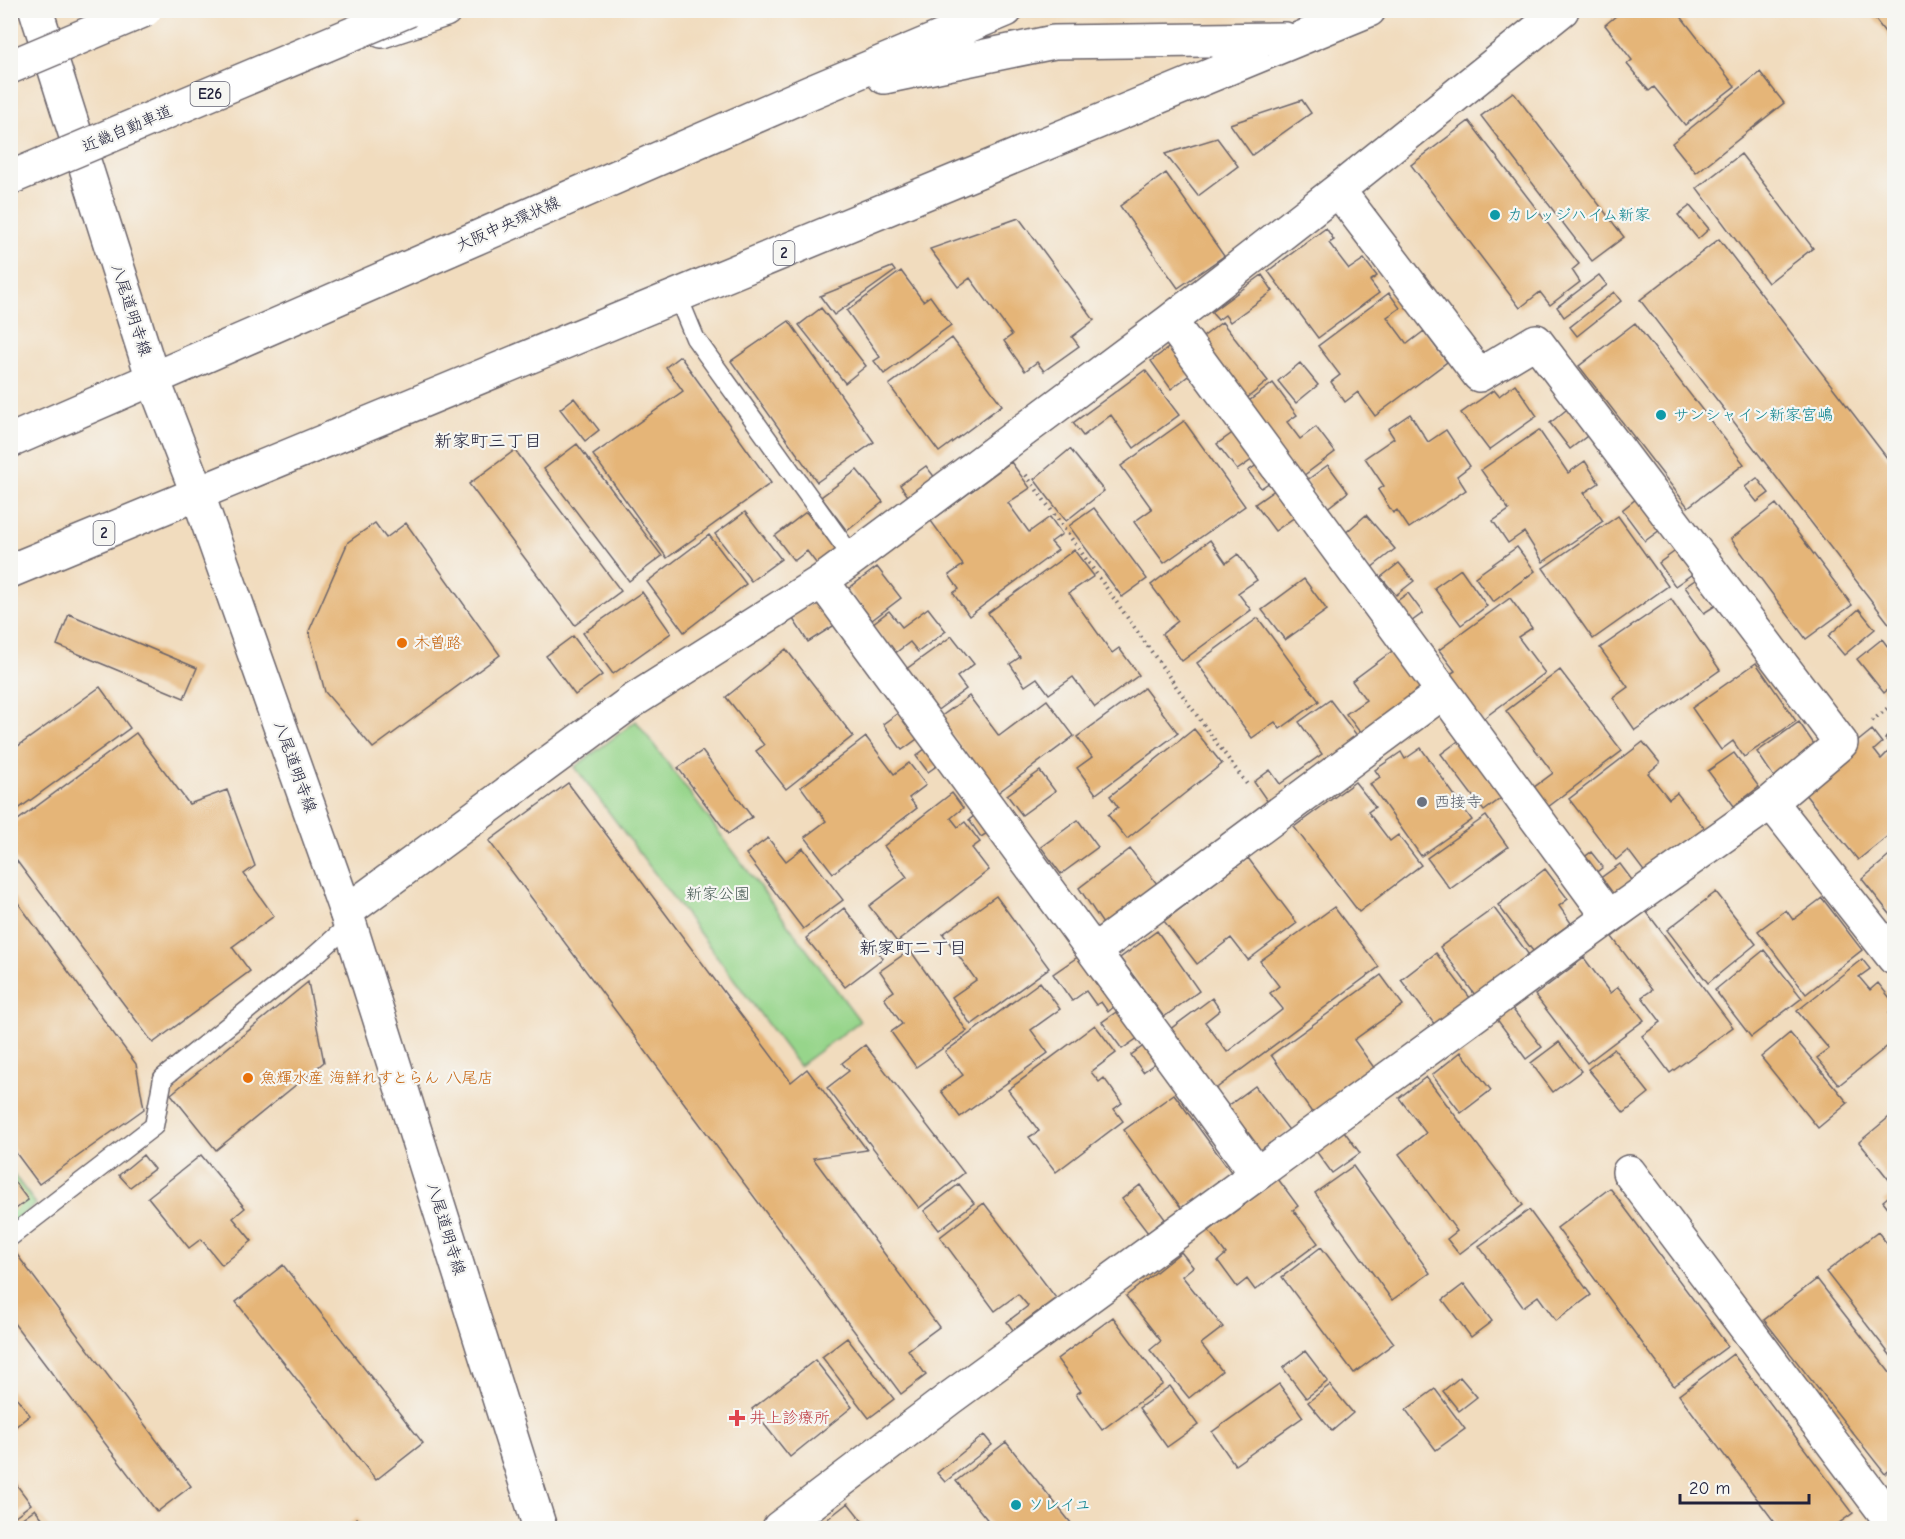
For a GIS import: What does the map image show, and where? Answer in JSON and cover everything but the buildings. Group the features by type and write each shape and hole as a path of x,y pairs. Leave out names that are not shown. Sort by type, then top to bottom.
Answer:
{"main road":[{"name":"八尾道明寺線","path":"36,10 153,380 198,495 348,918 540,1528"},
{"path":"10,68 145,10"},
{"name":"近畿自動車道","path":"10,178 409,10"},
{"path":"279,65 446,10"},
{"name":"大阪中央環状線","path":"10,441 809,93 1006,10"},
{"name":"2","path":"10,572 1369,10"},
{"path":"348,918 631,702 822,581 1005,445 1170,321 1338,190 1562,10"},
{"path":"809,93 1054,42 1305,38"},
{"path":"779,1528 950,1398 1609,917 1771,802 1841,743 1536,341 1479,375 1338,190"},
{"path":"1170,321 1609,917"},
{"path":"822,581 1257,1174"},
{"path":"1094,951 1443,692"},
{"path":"1771,802 1894,958"},
{"path":"1629,1172 1894,1525 1891,1528"}],"lane":[{"path":"678,297 695,338 853,558"},
{"path":"10,1237 154,1126 163,1078 310,960 348,918"}],"path":[{"path":"1005,445 1171,681 1272,819"}],"green space":[{"name":"新家公園","path":"636,721 860,1021 799,1066 575,767"},
{"path":"10,1170 36,1204 11,1225 10,1225"}],"place":[{"name":"カレッジハイム新家","path":"1495,215"},
{"name":"サンシャイン新家宮嶋","path":"1661,415"},
{"name":"木曽路","path":"402,643"},
{"name":"西接寺","path":"1422,802"},
{"name":"魚輝水産 海鮮れすとらん 八尾店","path":"248,1078"},
{"name":"井上診療所","path":"737,1418"},
{"name":"ソレイユ","path":"1016,1505"}],"district":[{"name":"新家町三丁目","path":"488,441"},
{"name":"新家町二丁目","path":"913,948"}]}
